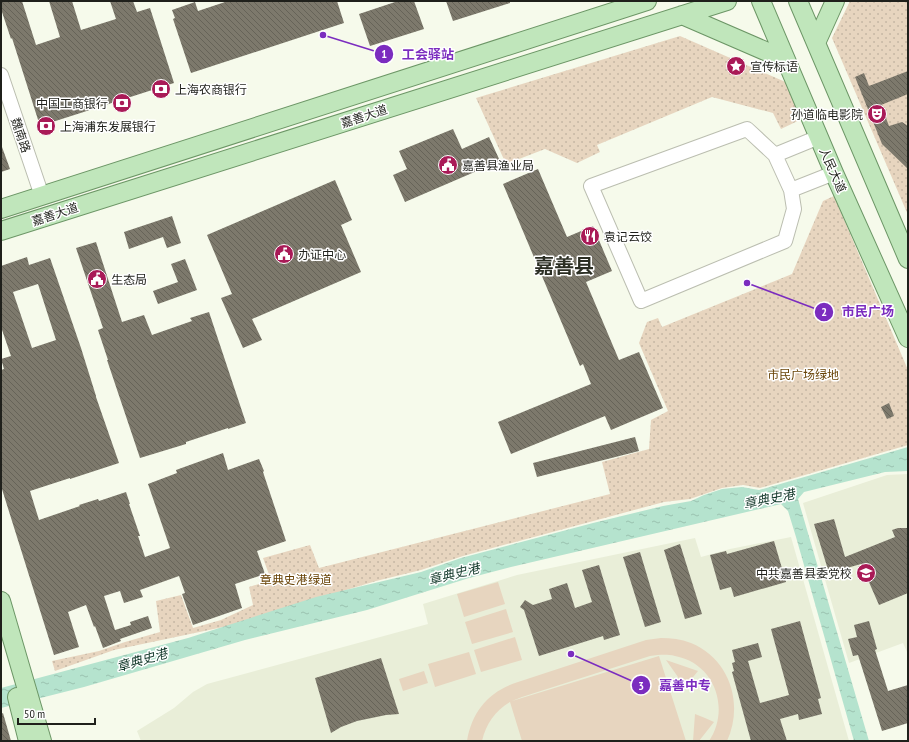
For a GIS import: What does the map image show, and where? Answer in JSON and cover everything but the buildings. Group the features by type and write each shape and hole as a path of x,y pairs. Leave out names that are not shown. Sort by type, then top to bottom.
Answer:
{"main road":[{"name":"嘉善大道","path":"1,210 647,1"},
{"name":"嘉善大道","path":"1,231 727,1"},
{"name":"人民大道","path":"761,1 834,173 908,338"},
{"path":"798,1 908,259"},
{"path":"816,43 835,1"},
{"path":"682,15 786,60"},
{"path":"1,601 15,670 29,716 42,741"},
{"path":"1,644 15,670"},
{"path":"28,741 29,716"}],"lane":[{"name":"魏南路","path":"1,75 42,196"},
{"path":"748,129 775,155 791,190 794,209 785,241 641,301 591,186 748,129"},
{"path":"775,155 819,137"},
{"path":"791,190 834,173"}],"shaded area":[{"name":"中共嘉善县委党校","path":"908,474 908,654 903,643 849,663 803,503 887,475"},
{"path":"791,537 849,741 141,741 137,731 174,708 193,692 207,684 428,624 423,604 517,575 695,538 701,557 730,549"}],"green space":[{"path":"850,1 908,1 908,215 832,38"},
{"path":"680,36 790,84 804,118 781,129 773,113 712,97 597,145 600,152 577,163 545,149 506,164 476,98"},
{"name":"市民广场绿地","path":"834,196 908,370 908,445 760,488 743,485 722,488 690,499 664,502 463,556 421,570 376,581 228,626 114,650 55,671 52,661 99,651 160,632 156,601 181,595 193,628 221,620 253,605 249,587 271,580 263,558 310,545 319,568 610,494 602,462 649,449 651,420 668,411 639,343 647,322 658,318 662,327 792,274 823,201"},
{"path":"498,582 505,604 464,617 457,594"},
{"path":"506,609 513,632 472,644 465,622"},
{"path":"515,637 522,660 481,672 474,650"},
{"path":"661,638 676,639 691,643 704,650 724,671 730,684 734,712 732,727 727,741 709,741 715,728 718,715 718,701 715,689 709,677 689,660 666,655 650,656 512,701 659,656 686,741 522,741 510,702 492,718 482,741 467,741 473,720 490,697 498,691 518,682 646,640"},
{"path":"469,652 476,674 435,687 428,664"},
{"path":"666,660 698,671 685,687"},
{"path":"424,671 428,683 403,691 399,679"},
{"path":"695,714 714,722 699,741 693,741"}],"water":[{"name":"章典史港","path":"908,447 908,471 885,472 804,492 798,499 869,741 854,741 788,511 781,504 511,567 469,578 367,610 245,640 84,687 1,708 1,688 188,638 316,597 421,572 461,558 593,523 663,506 691,501 722,489 742,487 759,490"}],"place":[{"name":"工会驿站","path":"323,35"},
{"name":"宣传标语","path":"736,66"},
{"name":"上海农商银行","path":"161,89"},
{"name":"中国工商银行","path":"122,103"},
{"name":"孙道临电影院","path":"877,114"},
{"name":"上海浦东发展银行","path":"46,126"},
{"name":"嘉善县渔业局","path":"448,165"},
{"name":"袁记云饺","path":"590,236"},
{"name":"办证中心","path":"284,254"},
{"name":"生态局","path":"97,279"},
{"name":"市民广场","path":"747,283"},
{"name":"中共嘉善县委党校","path":"866,573"},
{"name":"嘉善中专","path":"571,654"}],"district":[{"name":"嘉善县","path":"564,266"}],"park label":[{"name":"章典史港绿道","path":"296,579"}]}
